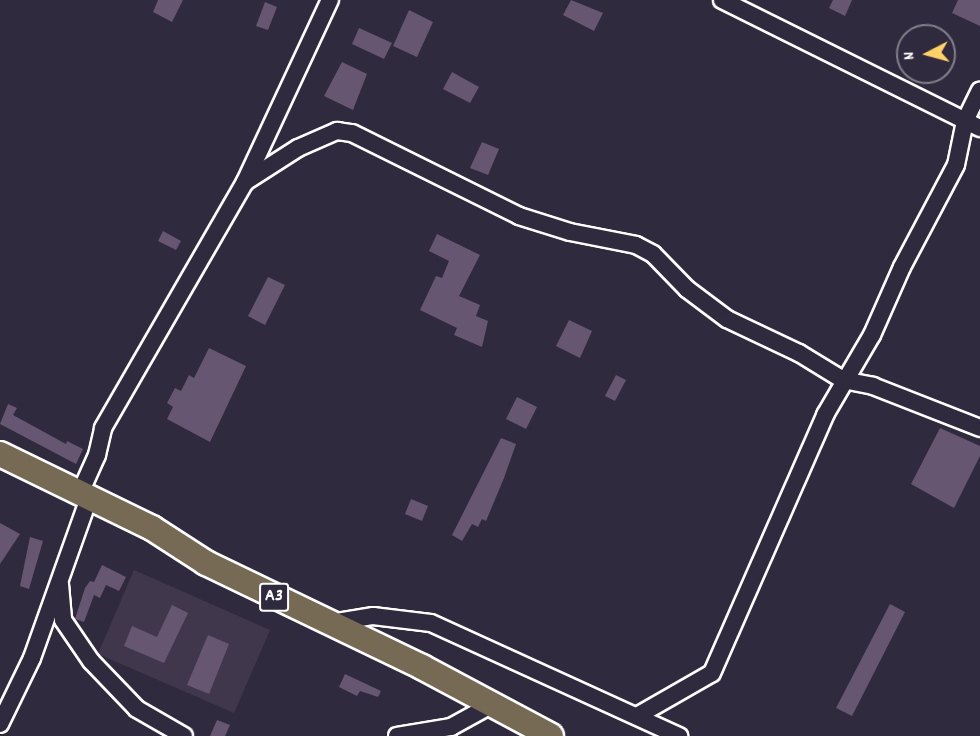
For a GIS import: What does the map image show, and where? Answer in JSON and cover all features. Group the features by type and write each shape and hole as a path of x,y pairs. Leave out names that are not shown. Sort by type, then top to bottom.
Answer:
{"highway":[{"name":"A3","path":"0,454 152,528 206,563 422,667 489,706 551,736"}],"street":[{"path":"0,724 32,658 59,580 103,428 245,182 330,0"},
{"path":"722,0 972,124"},
{"path":"637,716 712,673 843,380 872,334 902,267 956,165 972,124 980,90"},
{"path":"245,182 298,148 337,131 352,133 519,216 570,232 636,245 653,254 687,289 727,319 799,353 843,380 873,386 980,428"},
{"path":"59,580 63,620 91,661 137,709 184,736"},
{"path":"328,623 373,616 431,623 679,736"},
{"path":"398,736 451,727 489,706"}],"shaded area":[{"path":"134,570 270,630 234,713 98,654"}],"building":[{"path":"158,0 183,0 172,22 153,12"},
{"path":"571,0 603,13 594,31 563,15"},
{"path":"833,0 852,0 845,16 829,8"},
{"path":"958,0 980,0 980,26 952,13"},
{"path":"265,2 277,7 268,30 256,26"},
{"path":"409,10 433,22 417,57 393,46"},
{"path":"359,28 392,43 384,59 352,44"},
{"path":"342,62 367,74 353,110 324,96"},
{"path":"452,72 479,87 470,103 443,89"},
{"path":"482,142 499,149 488,175 470,168"},
{"path":"163,231 181,241 176,250 158,241"},
{"path":"437,234 480,255 459,296 480,305 476,316 488,321 482,347 454,335 457,328 420,310 436,276 442,278 449,261 429,251"},
{"path":"268,277 285,285 265,325 248,316"},
{"path":"569,320 592,331 580,358 556,346"},
{"path":"209,348 246,366 210,442 167,419 173,407 167,403 175,388 181,391 189,375 194,378"},
{"path":"616,375 626,380 615,401 605,396"},
{"path":"517,397 537,407 526,429 506,419"},
{"path":"8,404 17,408 13,415 66,444 67,441 83,449 76,464 0,424"},
{"path":"940,428 980,446 980,456 954,508 911,484"},
{"path":"501,438 516,444 504,478 486,521 482,519 478,527 472,524 462,541 452,535"},
{"path":"411,499 428,506 422,521 405,514"},
{"path":"0,523 20,534 0,564"},
{"path":"30,537 43,541 29,589 20,586"},
{"path":"102,565 126,577 119,591 106,585 100,598 94,595 84,622 75,619 85,588 90,581 94,582"},
{"path":"890,604 905,612 852,716 836,708"},
{"path":"172,605 188,613 164,663 124,646 132,626 157,637"},
{"path":"208,635 229,644 209,694 187,685"},
{"path":"345,674 381,691 378,697 360,691 357,696 339,687"},
{"path":"217,720 230,725 225,736 210,736"}]}
